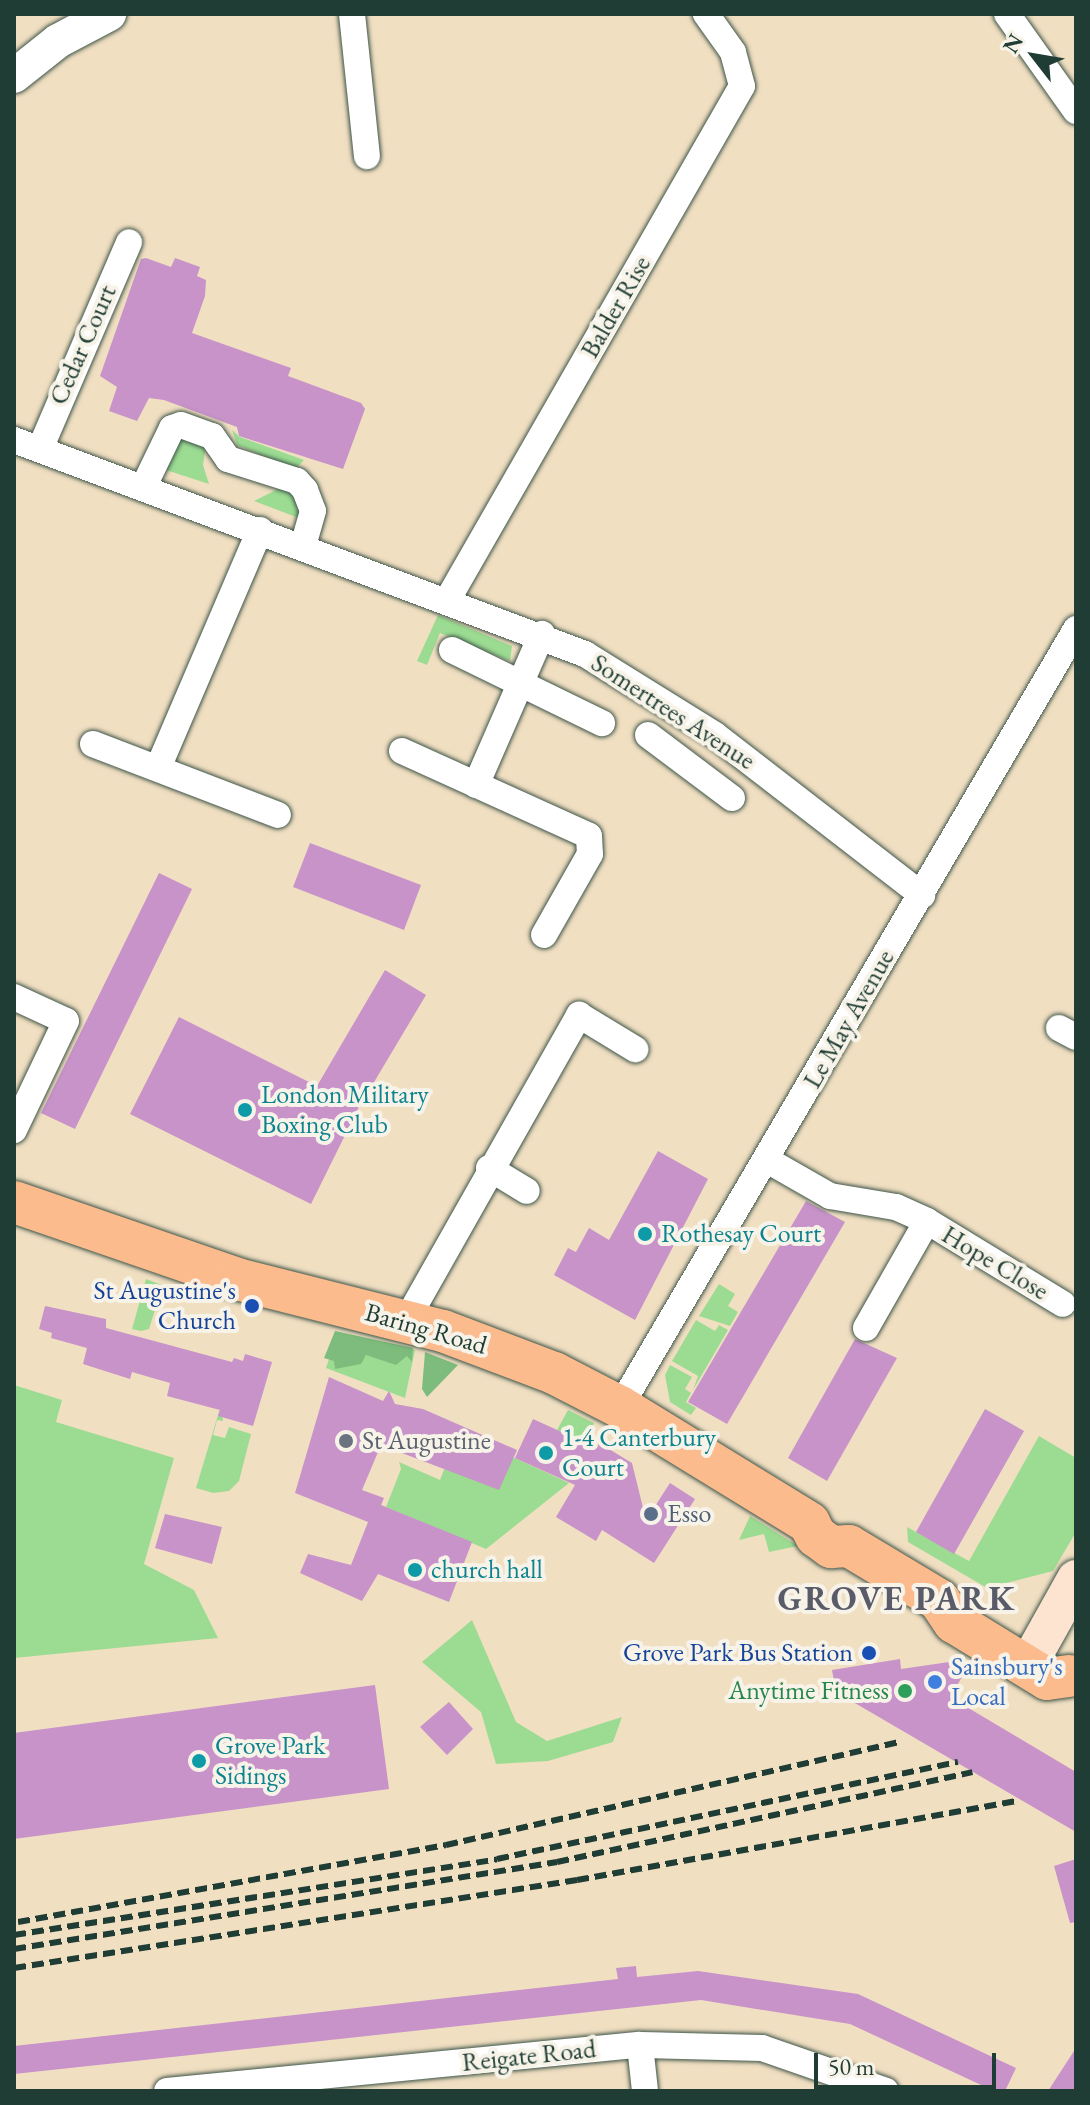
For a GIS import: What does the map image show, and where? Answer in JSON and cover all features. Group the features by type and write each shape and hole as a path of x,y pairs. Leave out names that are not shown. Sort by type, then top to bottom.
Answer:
{"main road":[{"name":"Baring Road","path":"14,1202 213,1272 406,1321 523,1359 620,1407 830,1538 939,1600 954,1622 1025,1652 1060,1660 1072,1678"},
{"path":"1025,1652 1076,1579"}],"street":[{"path":"14,76 58,41 109,14"},
{"path":"352,14 367,156"},
{"name":"Balder Rise","path":"448,599 742,86 733,52 706,14"},
{"path":"1007,14 1076,111"},
{"name":"Cedar Court","path":"40,449 129,242"},
{"path":"144,486 172,428 181,425 202,432 217,440 228,459 297,481 305,490 313,511 303,545"},
{"name":"Somertrees Avenue","path":"14,440 542,634 648,690 715,735 922,895"},
{"path":"158,768 260,530"},
{"name":"Le May Avenue","path":"620,1407 1076,629"},
{"path":"476,785 542,634"},
{"path":"452,650 602,723"},
{"path":"648,735 693,772 732,798"},
{"path":"693,772 715,735"},
{"path":"93,744 278,815"},
{"path":"402,751 593,841 544,935"},
{"path":"14,997 66,1021 14,1130"},
{"path":"406,1321 489,1168 579,1015 635,1049"},
{"name":"Hope Close","path":"767,1160 830,1196 896,1207 927,1221 1063,1304"},
{"path":"489,1168 527,1191"},
{"name":"Hope Close","path":"866,1328 927,1221"},
{"path":"640,2045 645,2091"},
{"name":"Reigate Road","path":"167,2091 384,2081 640,2045 762,2048 886,2091"}],"green space":[{"path":"232,430 240,437 304,460 295,469 237,445"},
{"path":"176,435 206,444 203,465 209,484 163,469"},
{"path":"290,485 304,520 254,501"},
{"path":"438,615 512,646 510,661 440,633 427,665 417,661"},
{"path":"146,1279 175,1290 161,1291 149,1329 141,1331 132,1329"},
{"path":"719,1284 735,1294 728,1306 738,1312 730,1326 699,1316"},
{"path":"696,1320 715,1331 719,1325 728,1330 693,1390 698,1376 672,1361"},
{"path":"335,1331 413,1348 412,1362 407,1356 396,1365 366,1355 361,1364 335,1369 334,1361 324,1358"},
{"path":"338,1332 415,1350 405,1398 326,1368"},
{"path":"425,1352 458,1365 427,1397 422,1389"},
{"path":"670,1365 692,1377 685,1389 691,1393 686,1402 696,1408 691,1415 670,1402 665,1375"},
{"path":"14,1385 62,1400 56,1422 174,1458 144,1564 194,1590 218,1638 14,1658"},
{"path":"221,1405 223,1421 217,1420 213,1435 225,1438 229,1427 251,1434 239,1481 229,1491 213,1493 196,1488"},
{"path":"568,1410 594,1423 583,1449 580,1440 557,1430"},
{"path":"1039,1436 1076,1458 1076,1532 1053,1571 987,1588 908,1542 907,1527 969,1561"},
{"path":"515,1458 569,1483 486,1549 386,1507 401,1469 399,1462 440,1480 447,1462"},
{"path":"750,1516 798,1546 769,1552 764,1534 739,1540"},
{"path":"472,1620 516,1722 547,1741 622,1717 613,1742 548,1761 496,1764 481,1712 422,1662"}],"building":[{"path":"175,258 200,267 197,276 206,280 205,296 192,333 291,368 288,376 361,403 365,409 343,469 239,436 237,427 164,400 149,398 137,421 109,411 117,387 100,376 141,259 171,267"},
{"path":"310,843 421,885 404,930 293,887"},
{"path":"159,873 192,889 75,1129 41,1113"},
{"name":"London Military Boxing Club","path":"385,970 426,995 358,1109 311,1204 130,1114 179,1017 317,1086"},
{"name":"Rothesay Court","path":"658,1151 708,1179 635,1320 554,1275 568,1248 576,1252 589,1228 609,1240"},
{"path":"806,1201 845,1222 727,1424 688,1402"},
{"path":"45,1306 106,1319 106,1328 232,1362 234,1358 243,1361 245,1354 272,1362 253,1426 218,1416 220,1410 167,1396 170,1383 132,1372 130,1379 83,1364 87,1348 51,1338 52,1333 39,1329"},
{"path":"855,1339 897,1358 827,1481 788,1458"},
{"path":"329,1377 383,1401 389,1391 395,1404 423,1409 517,1450 499,1490 381,1445 362,1490 384,1498 381,1505 472,1542 449,1602 378,1574 362,1601 300,1573 308,1554 351,1565 368,1522 295,1493"},
{"path":"985,1409 1024,1431 954,1554 916,1532"},
{"path":"533,1419 597,1448 599,1443 632,1463 646,1520 670,1483 695,1499 654,1563 602,1530 596,1541 556,1517 575,1485 515,1458"},
{"path":"165,1514 222,1527 212,1564 155,1548"},
{"path":"900,1659 901,1669 956,1661 968,1667 950,1697 1076,1772 1076,1832 836,1692 832,1670"},
{"name":"Grove Park Sidings","path":"375,1685 389,1789 14,1839 14,1733"},
{"path":"449,1702 473,1729 447,1755 420,1727"},
{"path":"1076,1859 1076,1922 1070,1923 1054,1866"},
{"path":"636,1966 637,1977 698,1971 858,1994 1016,2068 1005,2091 994,2091 850,2024 701,2000 14,2074 14,2046 618,1979 616,1968"},
{"path":"1076,2048 1076,2091 1048,2091"}],"railway":[{"path":"18,1922 446,1845 901,1742"},
{"path":"14,1935 497,1859 958,1762"},
{"path":"14,1949 557,1862 972,1772"},
{"path":"14,1968 577,1880 1015,1801"}],"place":[{"name":"London Military Boxing Club","path":"245,1110"},
{"name":"Rothesay Court","path":"645,1234"},
{"name":"St Augustine's Church","path":"252,1306"},
{"name":"St Augustine","path":"346,1441"},
{"name":"1-4 Canterbury Court","path":"546,1453"},
{"name":"Esso","path":"651,1514"},
{"name":"church hall","path":"415,1570"},
{"name":"Grove Park Bus Station","path":"869,1653"},
{"name":"Sainsbury's Local","path":"935,1682"},
{"name":"Anytime Fitness","path":"905,1691"},
{"name":"Grove Park Sidings","path":"199,1761"}],"district":[{"name":"GROVE PARK","path":"897,1599"}]}
